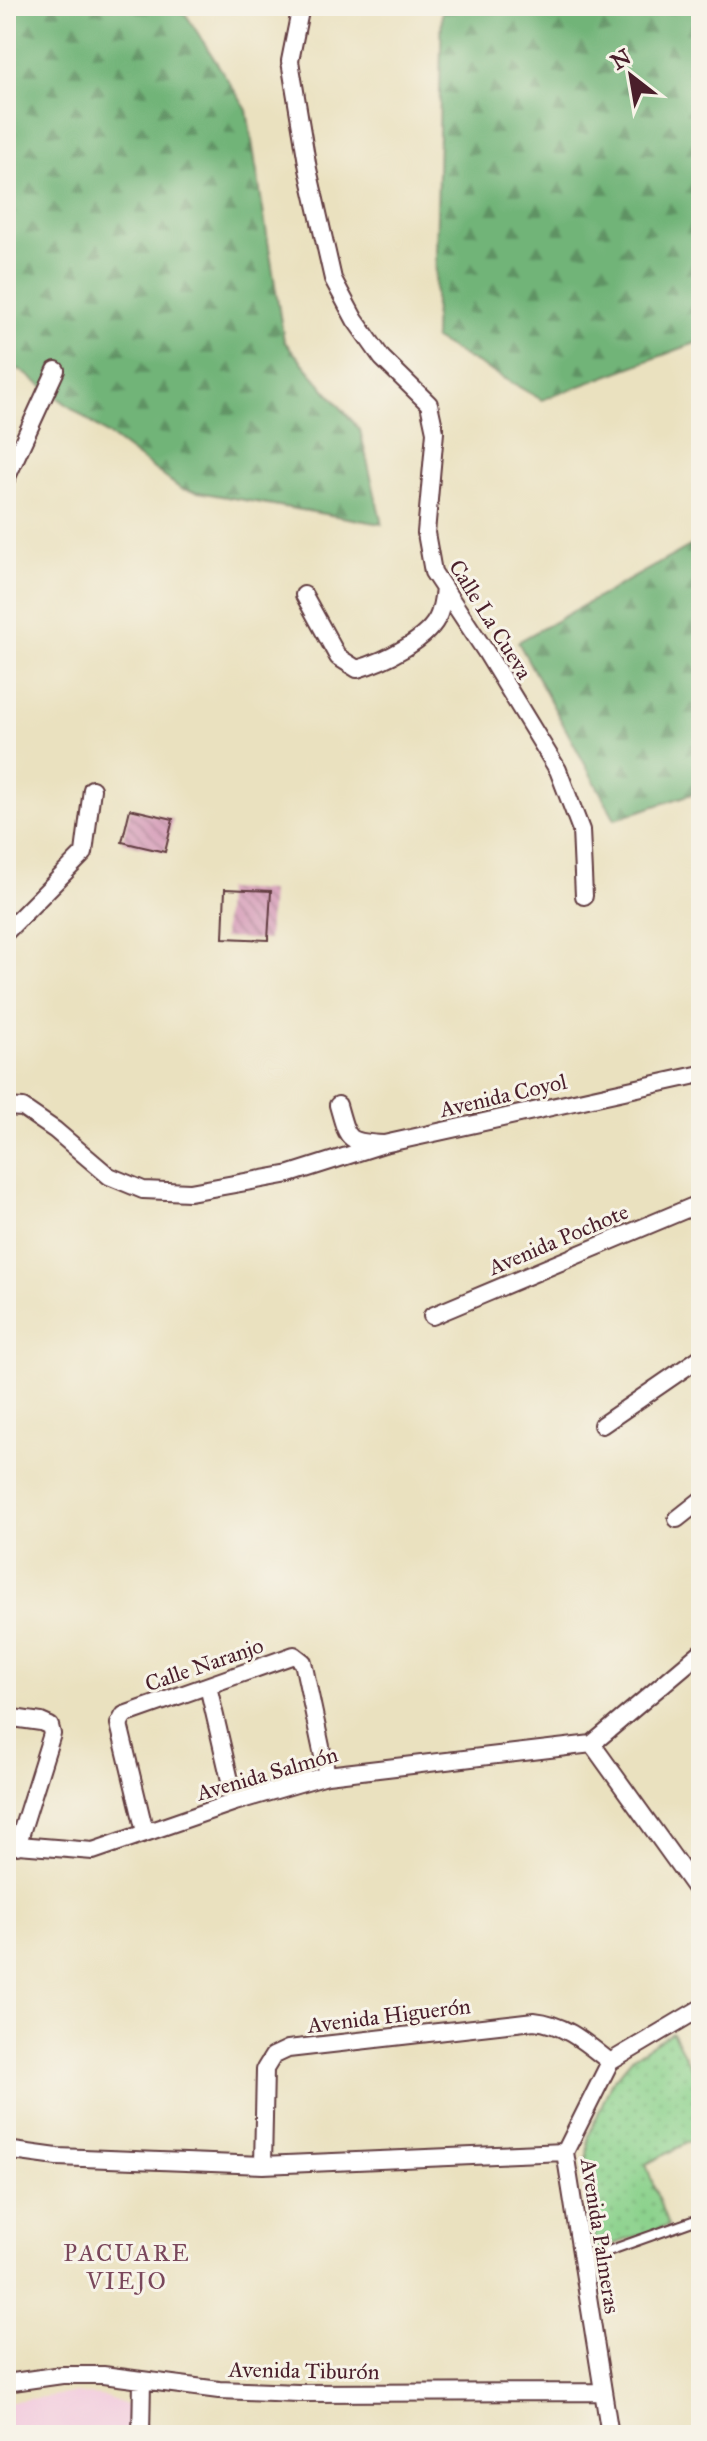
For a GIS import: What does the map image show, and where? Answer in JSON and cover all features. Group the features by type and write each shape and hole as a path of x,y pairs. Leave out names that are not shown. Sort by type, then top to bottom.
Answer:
{"street":[{"name":"Calle La Cueva","path":"301,6 290,61 308,169 333,279 355,320 382,358 429,404 435,432 426,533 433,572 558,770 581,830 584,896"},
{"path":"6,479 56,370"},
{"path":"304,595 338,657 357,669 379,662 415,642 439,617 444,589"},
{"path":"6,932 84,853 92,789"},
{"name":"Avenida Coyol","path":"338,1105 346,1133 358,1142 384,1144 701,1074"},
{"path":"6,1107 23,1108 55,1130 109,1176 143,1190 190,1192 290,1174 384,1144"},
{"name":"Avenida Pochote","path":"432,1316 701,1203"},
{"path":"602,1425 701,1357"},
{"path":"677,1519 701,1500"},
{"path":"701,1652 592,1744 701,1896"},
{"name":"Calle Naranjo","path":"145,1832 120,1719 294,1655 303,1662 327,1775"},
{"path":"208,1686 235,1802"},
{"path":"6,1717 41,1722 50,1726 52,1734 12,1845"},
{"name":"Avenida Salmón","path":"12,1845 93,1851 235,1802 327,1775 592,1744"},
{"path":"610,2062 701,2008"},
{"name":"Avenida Higuerón","path":"263,2165 265,2069 273,2056 288,2049 534,2021 551,2022 569,2030 610,2062"},
{"name":"Avenida Palmeras","path":"610,2062 565,2152 610,2435"},
{"path":"6,2150 57,2157 263,2165 565,2152"},
{"name":"Avenida Tiburón","path":"6,2383 62,2375 103,2375 219,2390 298,2393 603,2392"},
{"path":"141,2435 142,2381"}],"lane":[{"path":"583,2260 701,2218"}],"shaded area":[{"path":"74,2393 107,2397 130,2407 133,2435 6,2435 6,2402"}],"green space":[{"path":"6,6 179,6 185,13 247,110 284,341 360,430 382,524 181,489 19,369 6,370"},
{"path":"442,6 701,6 701,341 542,400 434,339"},
{"path":"701,540 701,791 615,819 518,642"},
{"path":"672,2032 701,2086 701,2136 646,2164 668,2226 596,2250 585,2177 589,2135 611,2083 633,2057"}],"building":[{"path":"130,809 173,819 165,852 122,842"},
{"path":"225,889 271,891 268,940 223,938"}],"district":[{"name":"PACUARE VIEJO","path":"127,2267"}]}
